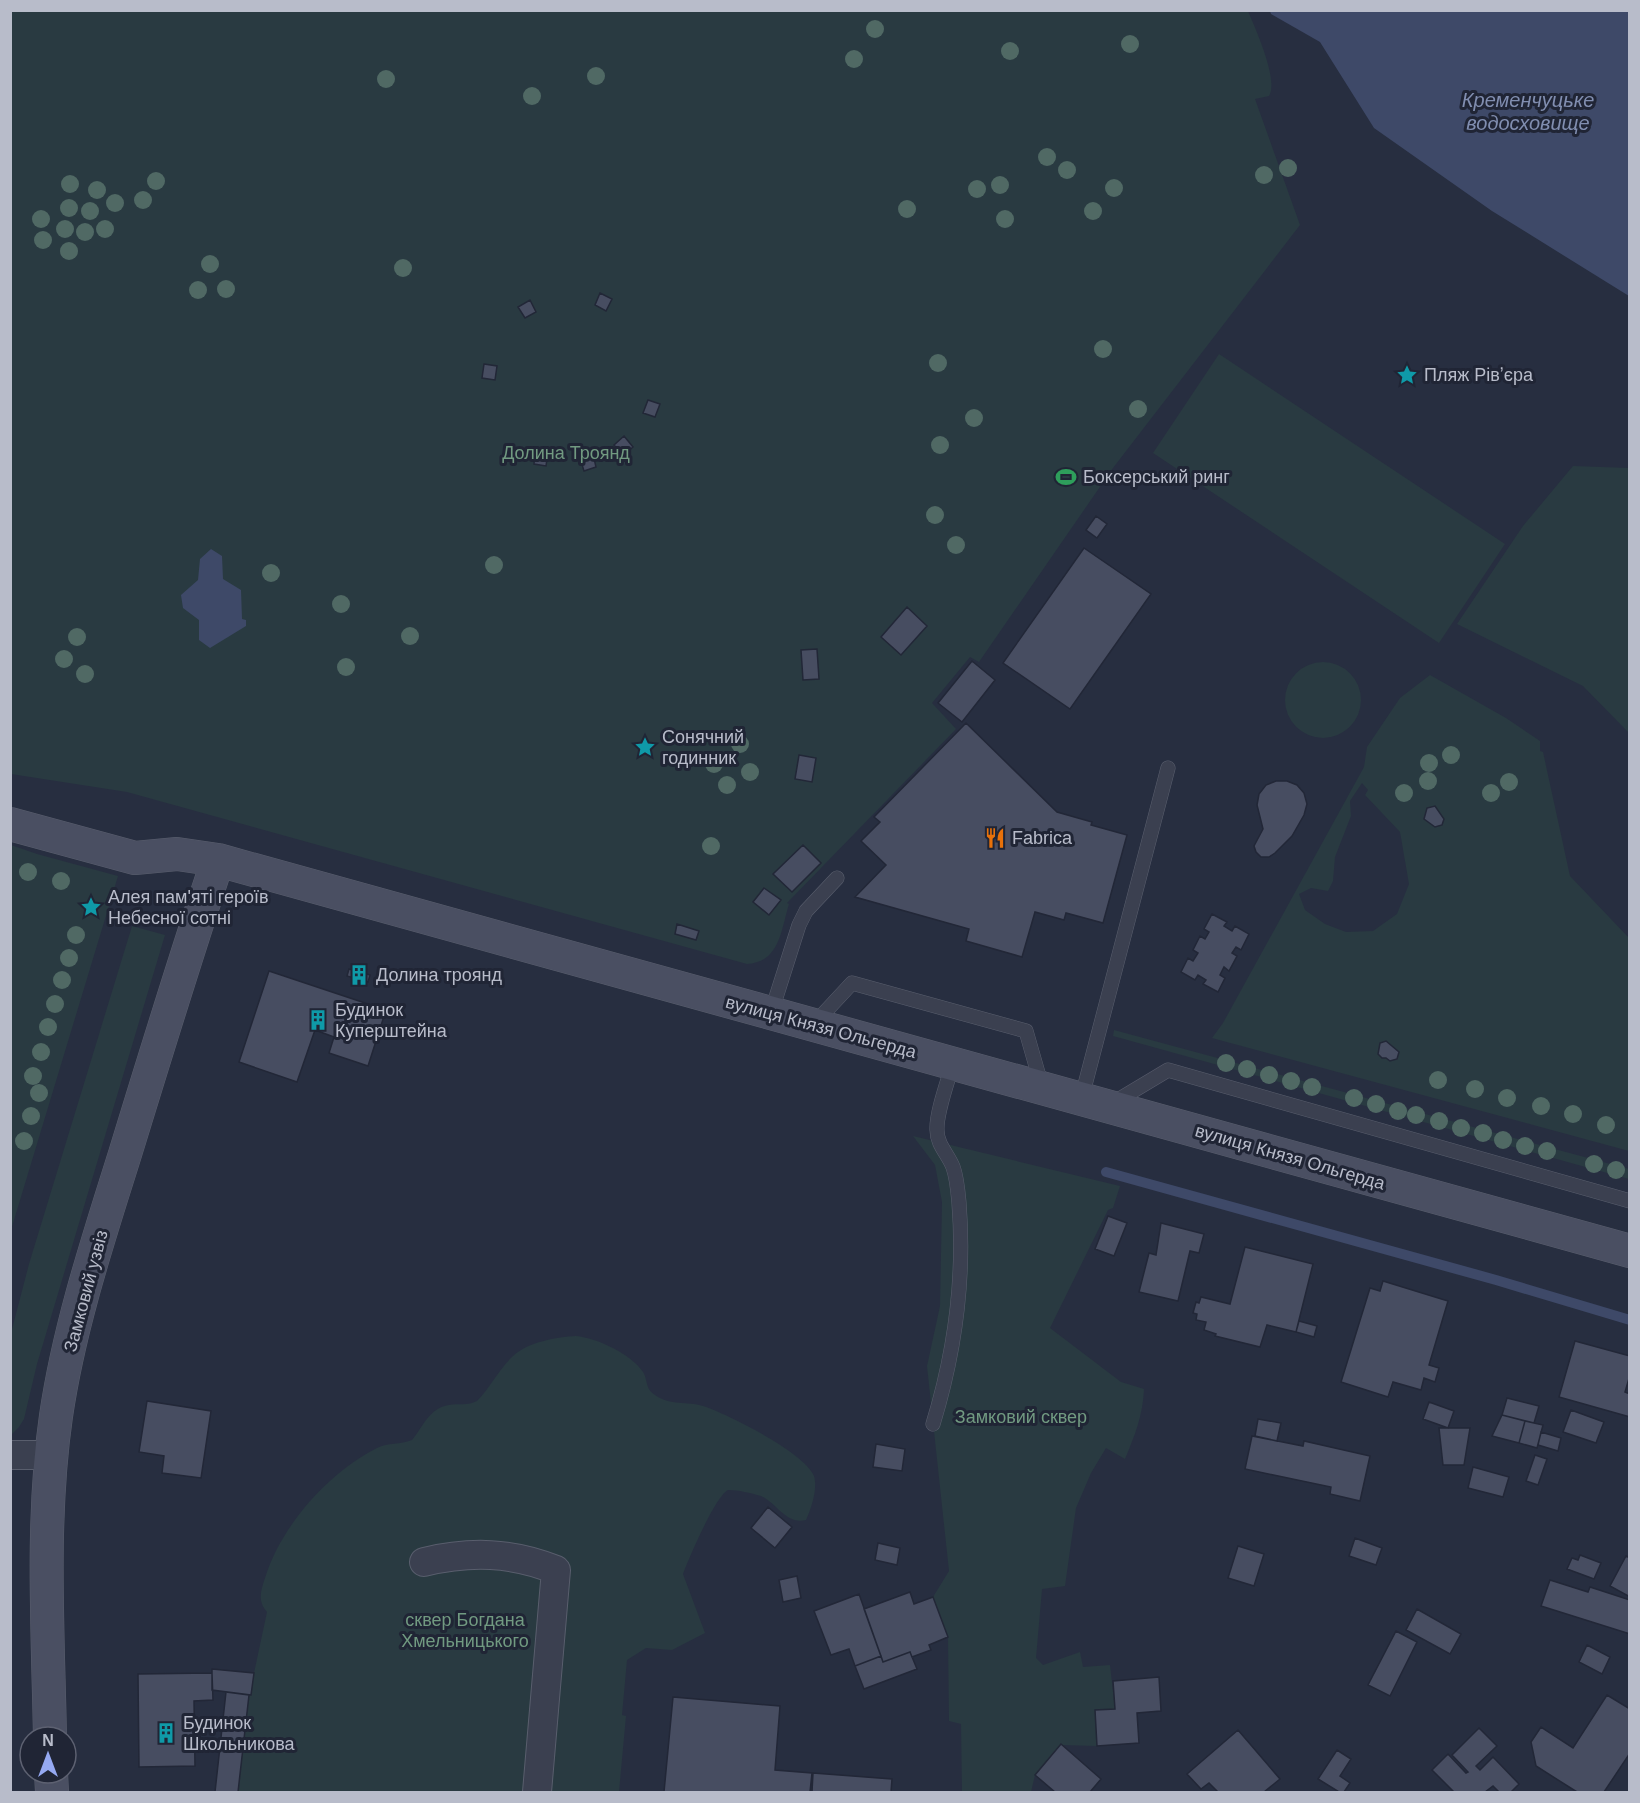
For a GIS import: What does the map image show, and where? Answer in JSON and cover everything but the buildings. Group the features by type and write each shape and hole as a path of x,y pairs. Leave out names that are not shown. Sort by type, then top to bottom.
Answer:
{"main road":[{"name":"вулиця Князя Ольгерда","path":"10,824 135,858 177,854 218,861 1629,1251"},
{"name":"Замковий узвіз","path":"50,1725 48,1548 52,1455 61,1390 80,1303 218,861"}],"street":[{"path":"10,1455 52,1455"},
{"path":"424,1562 451,1556 497,1554 528,1560 556,1570 537,1792"}],"lane":[{"path":"1094,1103 1168,768"},
{"path":"771,1013 799,925 806,911 837,878"},
{"path":"813,1025 852,983 1026,1031 1042,1089"},
{"path":"933,1424 952,1349 960,1285 960,1222 954,1168 942,1148 937,1129 953,1063"},
{"path":"1094,1103 1168,1070 1629,1201"}],"green space":[{"name":"Долина Троянд","path":"10,11 1248,11 1265,54 1271,78 1269,96 1255,99 1300,225 1113,468 979,662 970,657 932,703 956,729 787,903 789,904 781,934 773,951 758,962 747,964 127,792 11,774"},
{"path":"1219,354 1505,544 1439,643 1153,453"},
{"path":"1573,466 1629,468 1629,738 1628,732 1583,686 1457,624 1523,526"},
{"path":"1323,662 1338,665 1350,673 1358,685 1361,700 1358,715 1350,727 1338,735 1323,738 1308,735 1296,727 1288,715 1285,700 1288,685 1296,673 1308,665"},
{"path":"1430,675 1506,718 1540,741 1540,751 1543,752 1570,876 1629,938 1629,1151 1212,1038 1223,1023 1364,767 1367,747 1400,698","holes":["1362,783 1368,790 1365,795 1400,832 1409,884 1397,914 1373,931 1346,932 1325,924 1305,910 1299,894 1311,888 1328,891 1333,881 1335,857 1351,816 1350,801"]},
{"path":"11,845 118,876 11,1230"},
{"path":"132,926 165,935 37,1364 24,1419 11,1435 11,1333 29,1264"},
{"path":"1114,1030 1629,1169 1629,1179 1113,1036"},
{"name":"Замковий сквер","path":"913,1136 1120,1186 1113,1208 1108,1210 1050,1328 1121,1382 1144,1389 1142,1408 1125,1459 1106,1448 1091,1473 1076,1508 1065,1586 1042,1589 1036,1658 1043,1665 1080,1652 1083,1667 1110,1665 1115,1709 1095,1710 1097,1746 1061,1745 1035,1775 1031,1792 962,1792 961,1724 949,1721 948,1638 933,1597 949,1571 927,1366 940,1306 942,1202 935,1165"},
{"name":"сквер Богдана Хмельницького","path":"576,1336 603,1344 622,1353 638,1365 650,1390 655,1395 673,1402 703,1406 764,1435 796,1456 808,1467 815,1481 813,1499 806,1520 793,1519 767,1499 744,1492 728,1490 716,1504 683,1574 705,1633 672,1650 646,1648 627,1660 622,1715 626,1716 619,1792 238,1792 249,1695 267,1612 262,1604 261,1591 272,1559 282,1539 295,1521 324,1486 359,1459 381,1446 412,1440 431,1414 442,1407 477,1401 508,1361 519,1351 543,1341"}],"water":[{"name":"Кременчуцьке водосховище","path":"1270,11 1629,11 1629,296 1492,211 1374,128 1320,42 1271,14"},
{"path":"211,549 222,556 223,579 241,590 242,619 246,620 246,626 210,648 199,640 199,620 183,608 181,595 198,580 200,559"}],"waterway":[{"path":"1106,1172 1496,1280 1630,1320"}],"place":[{"name":"Пляж Рівʼєра","path":"1407,375"},
{"name":"Боксерський ринг","path":"1066,477"},
{"name":"Сонячний годинник","path":"645,747"},
{"name":"Fabrica","path":"995,838"},
{"name":"Алея пам'яті героїв Небесної сотні","path":"91,907"},
{"name":"Долина троянд","path":"359,975"},
{"name":"Будинок Куперштейна","path":"318,1020"},
{"name":"Будинок Школьникова","path":"166,1733"}]}
